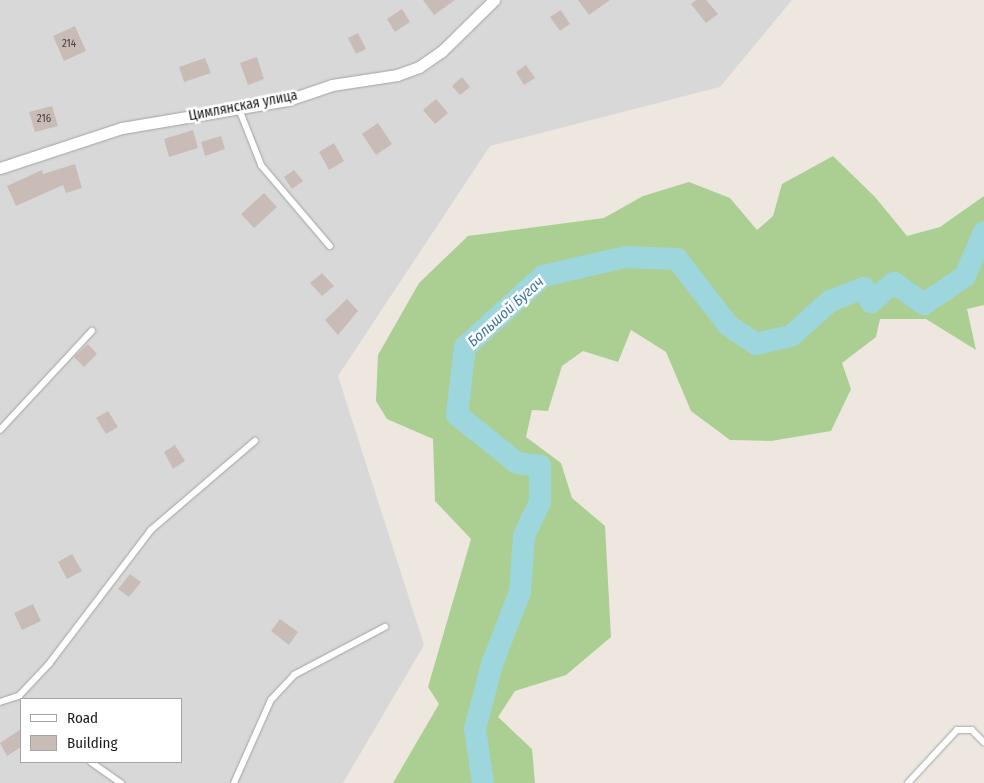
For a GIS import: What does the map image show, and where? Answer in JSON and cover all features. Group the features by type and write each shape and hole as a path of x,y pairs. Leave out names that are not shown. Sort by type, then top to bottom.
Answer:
{"street":[{"name":"Цимлянская улица","path":"0,168 122,128 288,100 332,85 397,75 419,67 442,51 494,0"}],"lane":[{"path":"240,108 262,166 330,246"},
{"path":"0,430 92,331"},
{"path":"21,698 151,530 255,442"},
{"path":"234,783 271,700 294,675 386,627"},
{"path":"0,702 20,698"},
{"path":"908,783 957,730 972,730 984,742"},
{"path":"92,763 121,783"}],"shaded area":[{"path":"0,0 792,0 720,87 490,146 338,376 424,645 343,783 0,783"}],"green space":[{"path":"833,156 875,197 907,236 940,227 984,196 984,305 967,309 976,350 926,319 880,319 876,337 842,363 851,389 831,431 771,441 730,440 691,411 666,352 631,330 618,362 583,351 562,366 548,411 532,410 526,437 561,463 572,498 605,526 611,637 566,675 515,691 498,717 532,749 535,783 393,783 439,704 428,687 471,539 435,501 433,439 387,419 376,401 378,355 419,283 468,236 604,218 643,196 689,182 730,198 757,230 773,216 782,184"}],"building":[{"path":"423,0 455,0 434,15"},
{"path":"578,0 610,0 589,15"},
{"path":"696,0 706,0 718,14 706,23 691,4"},
{"path":"402,9 410,22 395,32 387,19"},
{"path":"561,10 570,24 560,31 550,17"},
{"path":"75,26 86,51 64,61 53,36"},
{"path":"358,33 366,49 356,54 348,38"},
{"path":"257,57 264,79 248,85 240,63"},
{"path":"205,58 211,73 184,82 179,67"},
{"path":"526,65 535,78 524,85 516,72"},
{"path":"462,77 470,87 460,95 452,86"},
{"path":"436,99 448,113 435,124 423,110"},
{"path":"52,106 58,126 35,132 29,112"},
{"path":"378,123 392,144 376,155 362,134"},
{"path":"193,130 198,148 169,157 164,139"},
{"path":"221,136 225,149 205,156 201,142"},
{"path":"334,143 344,161 329,170 319,152"},
{"path":"75,164 82,188 66,193 63,185 16,206 7,186 42,170 43,174"},
{"path":"294,170 303,181 292,189 284,177"},
{"path":"264,193 277,207 254,228 241,214"},
{"path":"322,273 334,286 322,296 310,283"},
{"path":"347,299 358,311 338,335 325,320"},
{"path":"88,344 97,354 84,367 74,357"},
{"path":"108,411 118,427 106,434 96,418"},
{"path":"175,445 185,461 173,469 164,452"},
{"path":"72,554 82,571 67,579 58,562"},
{"path":"130,574 141,582 129,597 118,589"},
{"path":"33,604 41,621 22,630 14,613"},
{"path":"280,619 298,632 289,645 271,631"},
{"path":"20,730 20,748 7,756 0,743"}],"waterway":[{"name":"Большой Бугач","path":"483,783 475,729 492,664 520,592 524,536 540,501 540,466 517,463 457,415 465,347 543,276 625,257 677,259 728,325 756,344 791,336 830,301 864,288 871,302 894,283 924,304 965,276 984,232"}]}
